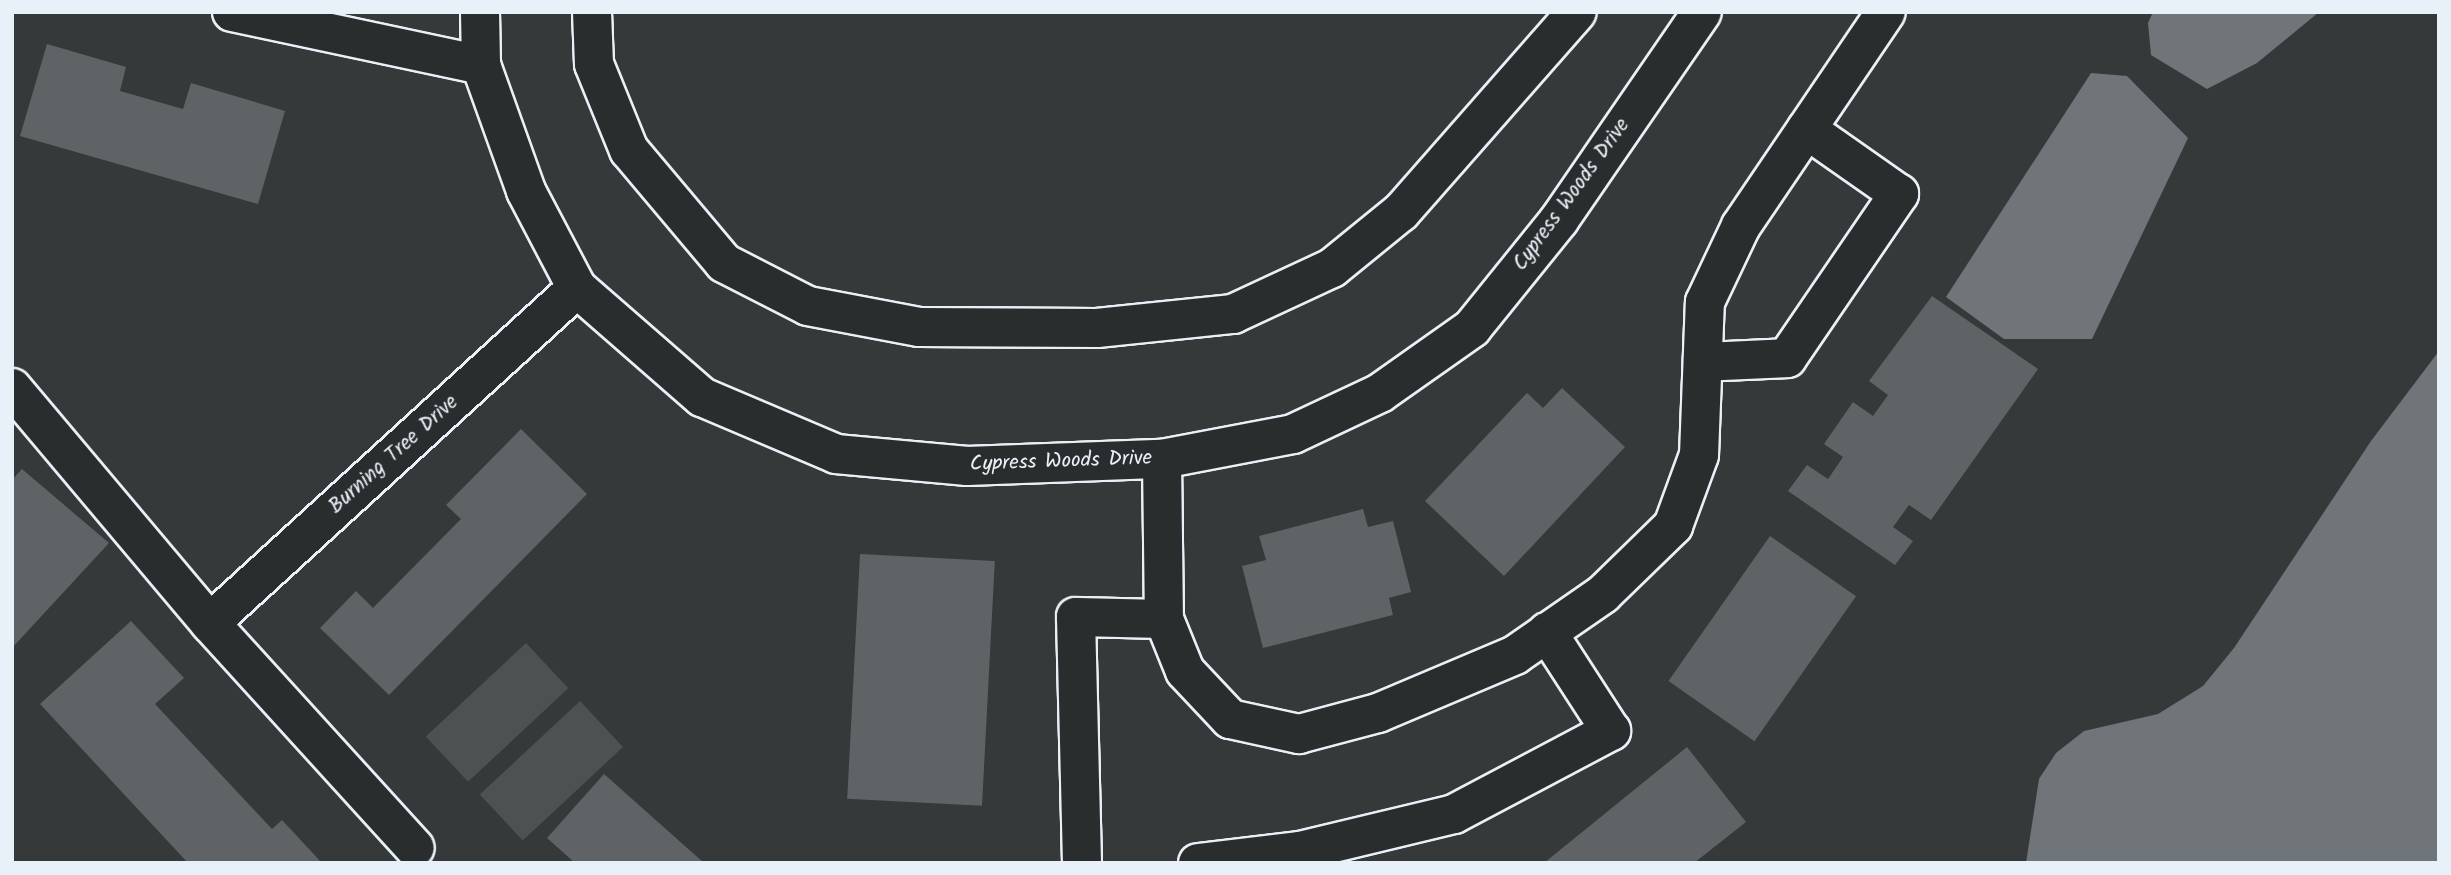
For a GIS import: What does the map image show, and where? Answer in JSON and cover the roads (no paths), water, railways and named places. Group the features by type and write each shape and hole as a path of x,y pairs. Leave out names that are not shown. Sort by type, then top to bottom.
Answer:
{"street":[{"path":"232,12 481,65"},
{"name":"Cypress Woods Drive","path":"480,12 481,65 526,191 577,288 702,397 836,454 967,466 1162,459 1293,434 1380,393 1472,328 1559,220 1702,12"},
{"path":"592,12 594,64 629,150 724,263 808,306 919,327 1097,328 1233,314 1332,268 1401,212 1577,12"},
{"path":"1162,459 1164,618 1185,671 1230,719 1298,734 1378,713 1515,655 1603,594 1673,526 1699,455 1705,302 1741,226 1886,12"},
{"path":"1703,362 1787,358 1899,194 1806,129"},
{"name":"Burning Tree Drive","path":"210,623 577,288"},
{"path":"12,388 210,623 415,848"},
{"path":"1083,863 1076,617 1164,618"},
{"path":"1198,863 1300,851 1454,814 1611,731 1547,632"}]}
